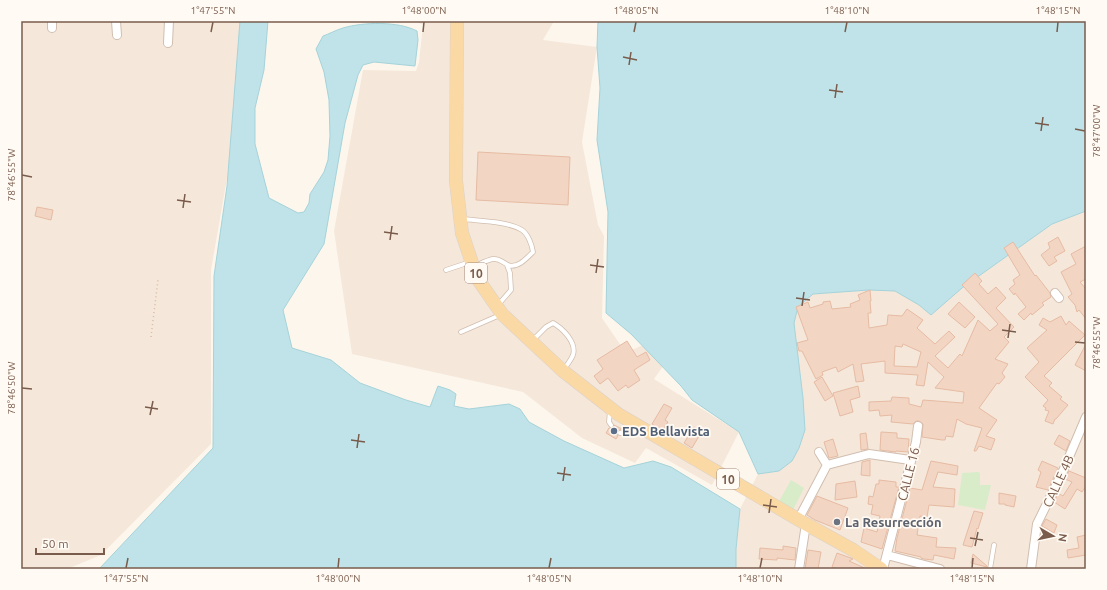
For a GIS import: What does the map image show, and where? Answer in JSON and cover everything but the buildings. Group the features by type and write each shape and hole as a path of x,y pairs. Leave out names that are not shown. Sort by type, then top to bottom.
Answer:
{"main road":[{"name":"10","path":"457,21 456,181 462,233 478,278 499,311 563,371 610,407 644,429 882,569"}],"street":[{"path":"116,21 117,35"},
{"path":"168,43 169,21"},
{"name":"CALLE 4B","path":"1031,569 1037,524 1063,471 1086,417"},
{"name":"CALLE 16","path":"882,569 887,555 910,460 916,442 918,426"},
{"path":"819,452 827,465"},
{"path":"799,569 799,520 827,465 869,454 910,460"},
{"path":"887,555 940,569"}],"lane":[{"path":"461,219 505,224 523,231 532,246 533,252 524,261 513,266 507,265"},
{"path":"446,270 494,259 503,261 507,265 510,273 511,290 499,311 462,332"},
{"path":"531,342 546,327 553,324 560,327 572,342 574,353 563,371"},
{"path":"610,407 608,416 611,425"},
{"path":"620,433 644,429"},
{"path":"990,569 994,545"}],"path":[{"path":"151,337 158,280"}],"shaded area":[{"path":"21,21 250,21 236,127 211,270 211,444 101,555 67,569 21,569"},
{"path":"414,21 554,21 543,40 597,47 582,142 598,225 604,236 602,318 626,353 649,342 664,365 654,379 739,432 712,485 646,448 635,463 582,438 523,392 352,354 334,231 363,70 416,71 419,62 423,25"},
{"path":"1086,211 1086,569 736,569 736,549 740,509 758,474 779,471 805,430 803,398 794,323 798,307 813,294 870,290 900,291 931,314 962,288 1052,223"}],"green space":[{"path":"962,473 980,473 980,485 991,485 985,510 958,505"},
{"path":"791,480 804,488 793,510 778,503"}],"water":[{"path":"240,21 268,21 264,70 255,108 255,144 269,198 298,213 304,212 309,203 310,194 324,172 328,160 330,136 329,100 324,72 316,49 323,36 343,28 370,24 400,25 417,31 418,40 415,66 374,62 363,65 358,75 345,123 324,244 283,310 292,348 331,360 360,383 406,400 430,407 438,386 450,390 456,394 454,406 469,409 509,404 520,409 529,422 564,441 624,468 653,461 671,467 740,509 736,549 736,569 99,569 213,448 214,276 227,186"},
{"path":"598,21 1086,21 1086,211 1052,224 962,288 931,315 919,305 895,291 869,290 813,294 798,307 794,323 803,398 805,430 799,448 792,461 779,471 758,474 739,432 692,400 681,386 631,334 606,313 608,212 597,140 600,88 597,47"}],"place":[{"name":"EDS Bellavista","path":"614,431"},
{"name":"La Resurrección","path":"837,522"}]}
